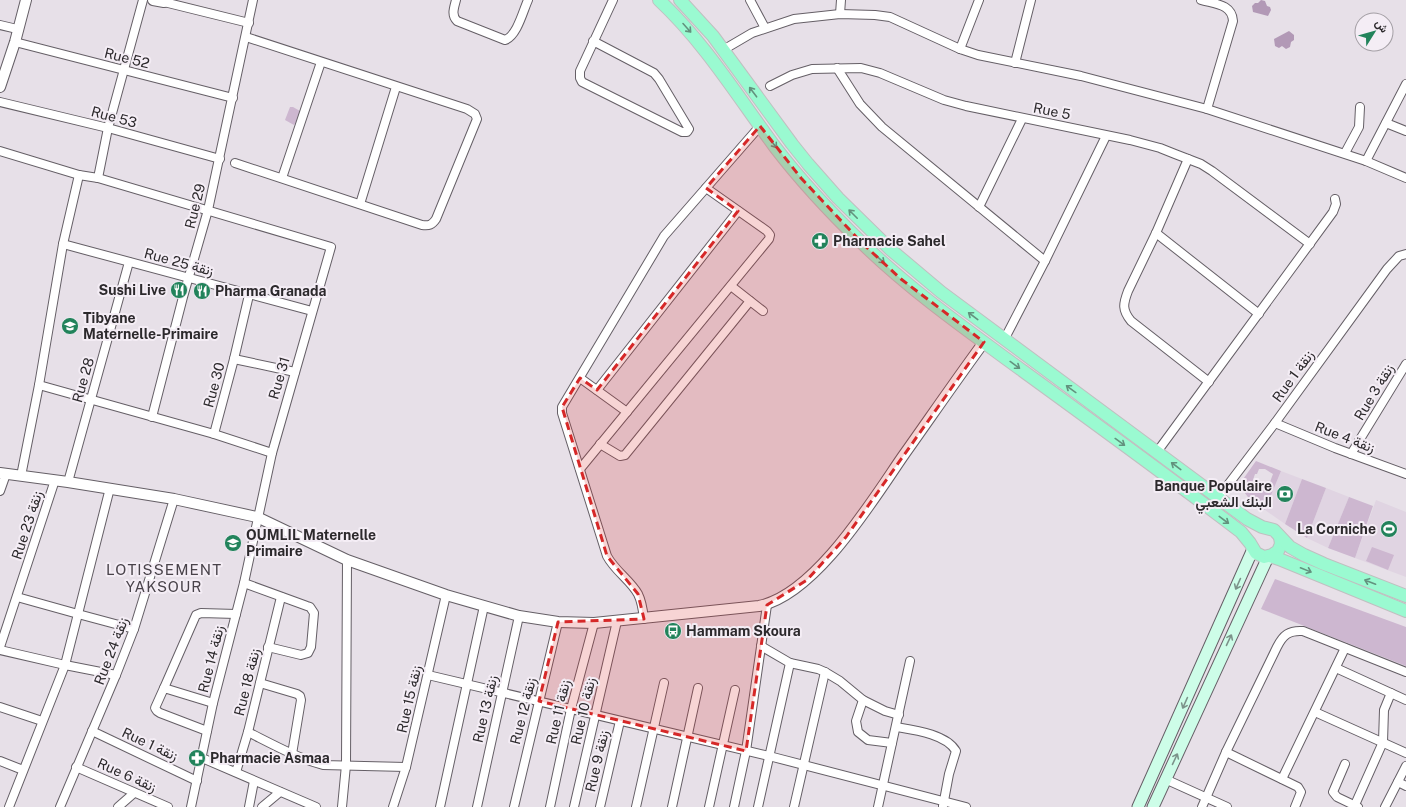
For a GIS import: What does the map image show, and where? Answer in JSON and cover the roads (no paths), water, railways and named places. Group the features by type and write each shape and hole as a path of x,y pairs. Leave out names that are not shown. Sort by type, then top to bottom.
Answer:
{"main road":[{"path":"659,0 679,19 701,45 760,126 824,205 901,279 1231,525 1245,536 1259,555 1279,559 1406,611"},
{"path":"680,0 699,20 723,50 792,144 838,198 863,223 926,280 1004,340 1247,519 1257,525 1274,530 1290,547 1324,564 1406,596"},
{"path":"1138,807 1253,547 1252,540 1254,534 1265,528"},
{"path":"1153,807 1269,556 1276,553 1279,549 1281,542 1280,537"}],"street":[{"path":"0,87 15,42 17,29 26,0"},
{"path":"98,178 108,128 144,0"},
{"path":"153,0 164,1 249,23"},
{"name":"Rue 29","path":"152,417 208,210 253,0"},
{"path":"456,0 453,12 457,22 505,40 515,32 528,0"},
{"path":"593,41 654,73 689,129 687,132 682,132 582,82 580,78 580,71 593,41 613,0"},
{"path":"750,0 764,28"},
{"path":"840,14 841,0"},
{"path":"960,49 979,0"},
{"path":"1015,63 1031,0"},
{"path":"1201,0 1226,7 1231,12 1234,21 1207,109"},
{"path":"723,50 752,33 794,18 840,14 875,15 890,18 960,49 978,55 1081,76 1207,109 1366,160 1406,178"},
{"path":"0,25 17,29"},
{"path":"235,163 427,226 432,224 436,219 477,121 475,114 467,109 246,37"},
{"name":"Rue 52","path":"15,42 233,98"},
{"path":"282,178 321,62"},
{"path":"837,68 860,104 870,116 906,148 1045,261"},
{"name":"Rue 5","path":"770,86 812,69 861,68 871,70 944,100 966,106 1160,148 1188,159 1212,171 1310,244"},
{"path":"1366,160 1406,84"},
{"path":"360,204 396,87"},
{"name":"Rue 53","path":"0,102 108,128 220,159"},
{"path":"1345,153 1359,127 1360,107"},
{"path":"979,207 1022,119"},
{"path":"1386,123 1406,131"},
{"path":"644,619 642,604 638,594 611,563 607,556 562,413 562,407 661,240 760,126"},
{"path":"1004,340 1045,261 1106,136"},
{"path":"0,151 79,175 98,178 208,210"},
{"path":"1188,159 1124,302 1126,315 1131,322 1209,382"},
{"path":"21,476 39,385 63,244 79,175"},
{"path":"580,469 769,239 770,234 706,188"},
{"path":"1157,452 1333,212 1336,204 1335,199"},
{"name":"Rue 31","path":"208,210 331,248 272,453 257,517"},
{"path":"597,390 738,211"},
{"path":"1156,233 1259,314"},
{"name":"Rue 25 زنقة","path":"63,244 312,311"},
{"name":"Rue 1 زنقة","path":"1218,498 1275,423 1387,269 1399,256 1406,254"},
{"name":"Rue 28","path":"68,482 129,262"},
{"path":"731,286 763,311"},
{"name":"Rue 30","path":"214,434 249,295"},
{"path":"600,444 620,456 625,455 750,301"},
{"path":"0,491 3,473 110,488 174,499 257,517 347,560 446,595 519,616 558,622 594,623 644,619 767,605 790,593 807,580 846,537 984,342"},
{"path":"234,359 295,372"},
{"name":"Rue 3 زنقة","path":"1352,454 1406,364"},
{"path":"580,378 627,412"},
{"path":"39,385 214,434 272,453"},
{"name":"Rue 4 زنقة","path":"1275,423 1406,474"},
{"name":"Rue 23 زنقة","path":"0,647 56,480"},
{"path":"9,807 65,665 110,488"},
{"name":"Rue 24 زنقة","path":"60,807 116,675 134,628 174,499"},
{"name":"Rue 14 زنقة","path":"191,807 213,703 244,583 257,517"},
{"path":"342,807 346,765 347,560"},
{"path":"244,583 307,606 313,610 311,647 308,653 301,655 268,647"},
{"name":"Rue 15 زنقة","path":"392,807 406,767 446,595"},
{"path":"17,597 134,628"},
{"name":"Rue 18 زنقة","path":"236,772 248,732 281,597"},
{"path":"734,807 746,751 767,605"},
{"path":"440,807 484,606"},
{"path":"207,731 157,711 155,708 196,616 201,613 236,614"},
{"name":"Rue 13 زنقة","path":"477,807 519,616"},
{"name":"Rue 10 زنقة","path":"574,807 616,621"},
{"name":"Rue 12 زنقة","path":"514,807 558,622"},
{"name":"Rue 11 زنقة","path":"550,807 571,709 594,623"},
{"path":"1202,807 1226,752 1281,639 1285,634 1303,631 1406,672"},
{"path":"761,646 790,663 825,672 840,681 863,700 885,711 899,715"},
{"path":"1282,779 1345,648"},
{"path":"0,650 116,675"},
{"path":"878,807 910,661"},
{"path":"758,807 790,663"},
{"path":"1336,668 1406,700"},
{"path":"794,807 825,672"},
{"path":"428,676 769,756 883,786 943,804 966,807"},
{"path":"260,683 300,696 301,700 292,754"},
{"path":"636,807 664,683"},
{"path":"164,688 213,703"},
{"path":"672,807 698,688"},
{"path":"709,807 735,690"},
{"path":"1345,764 1333,792 1337,797 1355,806 1383,742 1384,710 1391,694"},
{"path":"863,700 856,721 858,732 868,740 892,743"},
{"path":"0,707 42,721"},
{"path":"1315,712 1406,753"},
{"name":"Rue 9 زنقة","path":"600,807 620,721"},
{"path":"896,727 924,732 953,745 956,751 949,774 943,804"},
{"name":"Rue 1 زنقة","path":"92,731 197,781"},
{"path":"248,732 310,762 323,765 406,767"},
{"path":"1226,752 1298,786 1300,789 1300,796 1295,807"},
{"path":"202,758 316,807"},
{"path":"0,761 23,770"},
{"path":"1385,807 1406,766"},
{"name":"Rue 6 زنقة","path":"76,767 168,807"},
{"path":"249,807 254,780"},
{"path":"1165,780 1227,807"},
{"path":"1398,782 1406,786"},
{"path":"262,807 280,792"},
{"path":"118,807 134,793"}],"place":[{"name":"Pharmacie Sahel","path":"820,241"},
{"name":"Sushi Live","path":"179,290"},
{"name":"Pharma Granada","path":"202,291"},
{"name":"Tibyane Maternelle-Primaire","path":"70,326"},
{"name":"Banque Populaire البنك الشعبي","path":"1285,494"},
{"name":"La Corniche","path":"1389,529"},
{"name":"OUMLIL Maternelle Primaire","path":"233,543"},
{"name":"Hammam Skoura","path":"673,631"},
{"name":"Pharmacie Asmaa","path":"197,758"}],"district":[{"name":"LOTISSEMENT YAKSOUR","path":"164,578"}]}
